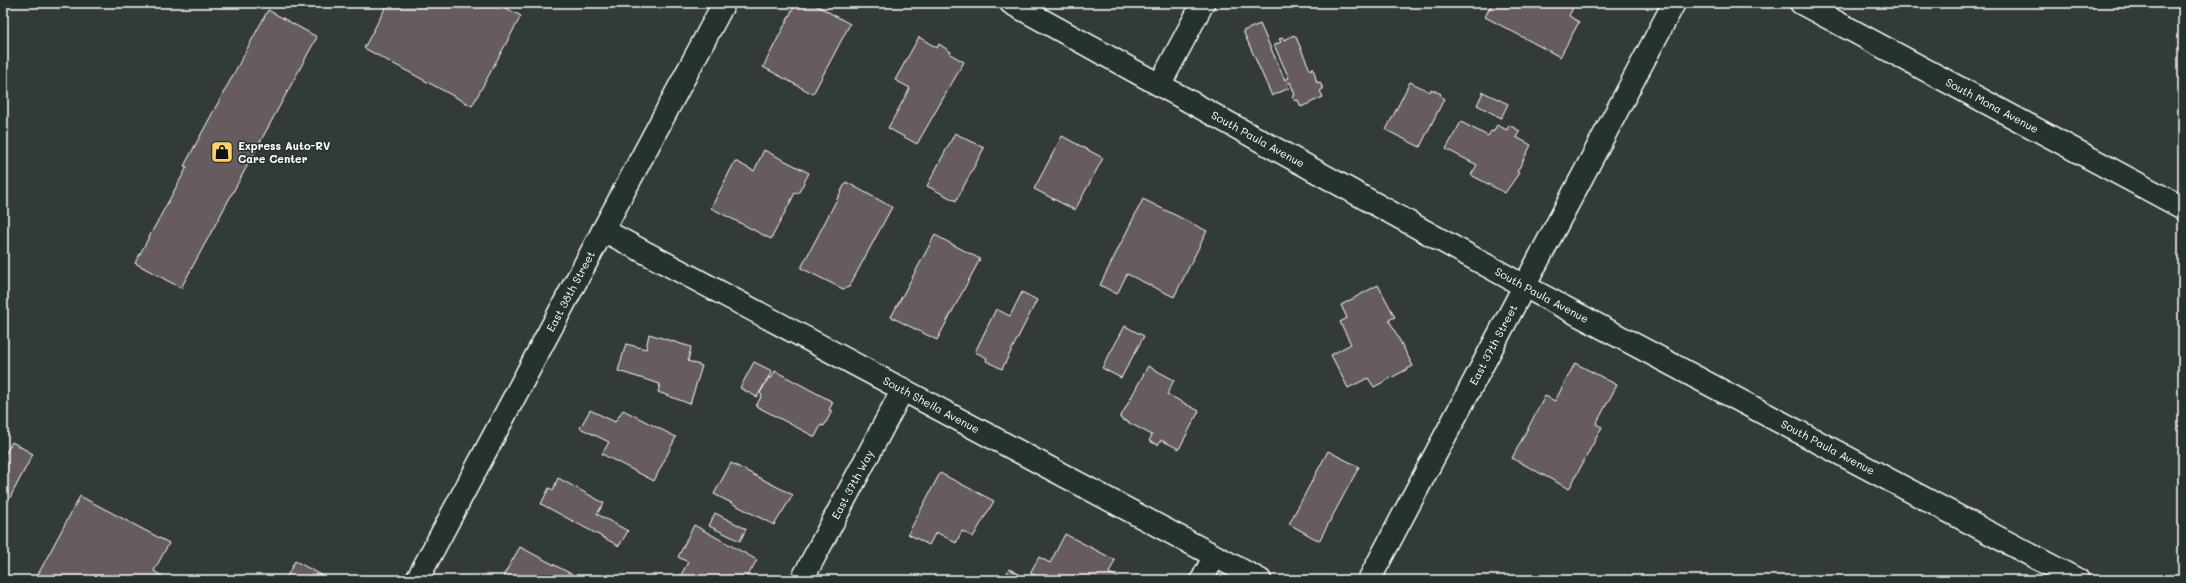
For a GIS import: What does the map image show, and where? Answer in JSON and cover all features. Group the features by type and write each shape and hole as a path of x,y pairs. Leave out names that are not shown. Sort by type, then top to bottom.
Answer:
{"street":[{"name":"East 38th Street","path":"417,580 724,3"},
{"name":"South Paula Avenue","path":"1011,3 1524,286 2078,580"},
{"path":"1160,84 1203,3"},
{"name":"East 37th Street","path":"1368,580 1674,3"},
{"name":"South Mona Avenue","path":"1801,3 2183,208"},
{"name":"South Sheila Avenue","path":"604,230 1214,557 1260,580"},
{"name":"East 37th Way","path":"802,580 903,389"},
{"path":"1202,580 1214,557"}],"building":[{"path":"388,3 496,3 521,16 472,106 364,48"},
{"path":"796,3 812,3 850,24 813,94 763,67"},
{"path":"1492,3 1575,3 1569,16 1579,22 1560,57 1485,17"},
{"path":"268,10 317,37 181,288 135,263 187,167 184,166"},
{"path":"1260,24 1285,80 1289,78 1274,45 1281,42 1279,39 1283,38 1284,40 1294,35 1296,37 1310,70 1313,68 1317,83 1320,82 1323,89 1320,91 1323,97 1301,107 1298,100 1295,101 1292,97 1295,95 1290,82 1287,84 1289,88 1272,96 1243,31"},
{"path":"919,37 937,48 939,44 951,52 950,54 964,62 917,144 888,128 910,88 895,80"},
{"path":"1410,82 1430,92 1431,89 1441,94 1440,96 1444,99 1420,147 1386,130"},
{"path":"1483,92 1508,104 1501,118 1477,105"},
{"path":"1461,122 1488,136 1491,131 1493,132 1497,125 1507,130 1509,125 1520,131 1516,137 1531,145 1517,172 1519,173 1505,193 1471,175 1477,165 1446,149"},
{"path":"955,133 984,148 956,201 927,186"},
{"path":"1062,136 1103,158 1075,210 1034,189"},
{"path":"764,150 809,173 798,194 795,193 771,239 711,208 735,161 754,171"},
{"path":"846,182 892,207 849,287 843,289 801,268"},
{"path":"1143,199 1207,231 1174,297 1127,274 1117,294 1100,285"},
{"path":"935,235 980,259 937,340 891,317"},
{"path":"1378,285 1395,317 1389,320 1413,366 1374,387 1368,378 1348,388 1331,355 1351,344 1340,322 1347,318 1341,305"},
{"path":"1022,292 1037,300 1002,369 986,361 987,358 975,352 996,309 1010,316"},
{"path":"1125,326 1144,336 1121,378 1102,368"},
{"path":"649,334 691,347 688,361 702,366 690,404 658,392 660,384 618,371 626,344 646,349"},
{"path":"754,362 772,371 757,397 740,388"},
{"path":"1575,363 1617,385 1596,424 1602,427 1569,489 1512,458 1545,396 1555,401"},
{"path":"1148,366 1174,380 1167,394 1199,411 1179,449 1161,440 1158,445 1149,441 1152,435 1120,418"},
{"path":"775,371 833,402 829,410 832,411 824,426 821,425 815,437 756,406 762,395 760,393 769,377 771,379"},
{"path":"590,410 615,422 623,410 676,437 654,481 602,454 609,442 580,428"},
{"path":"12,442 33,454 6,505 3,503 3,458"},
{"path":"1328,451 1359,467 1319,541 1289,524"},
{"path":"731,463 793,495 774,525 714,494"},
{"path":"940,473 994,501 973,537 962,531 956,543 936,532 929,545 908,534"},
{"path":"558,478 604,503 597,514 628,531 619,546 541,504 549,488 553,490"},
{"path":"80,496 169,543 154,571 168,580 35,580"},
{"path":"715,513 746,529 740,541 709,526"},
{"path":"694,525 757,560 747,577 749,580 686,580 680,577 688,562 678,557"},
{"path":"1065,534 1115,560 1109,573 1123,580 1044,580 1030,573 1039,557 1050,563"},
{"path":"520,547 583,580 510,580 503,576"},
{"path":"295,561 331,580 285,580"},
{"path":"1009,569 1019,574 1021,580 1004,580"}],"place":[{"name":"Express Auto-RV Care Center","path":"222,152"}]}
